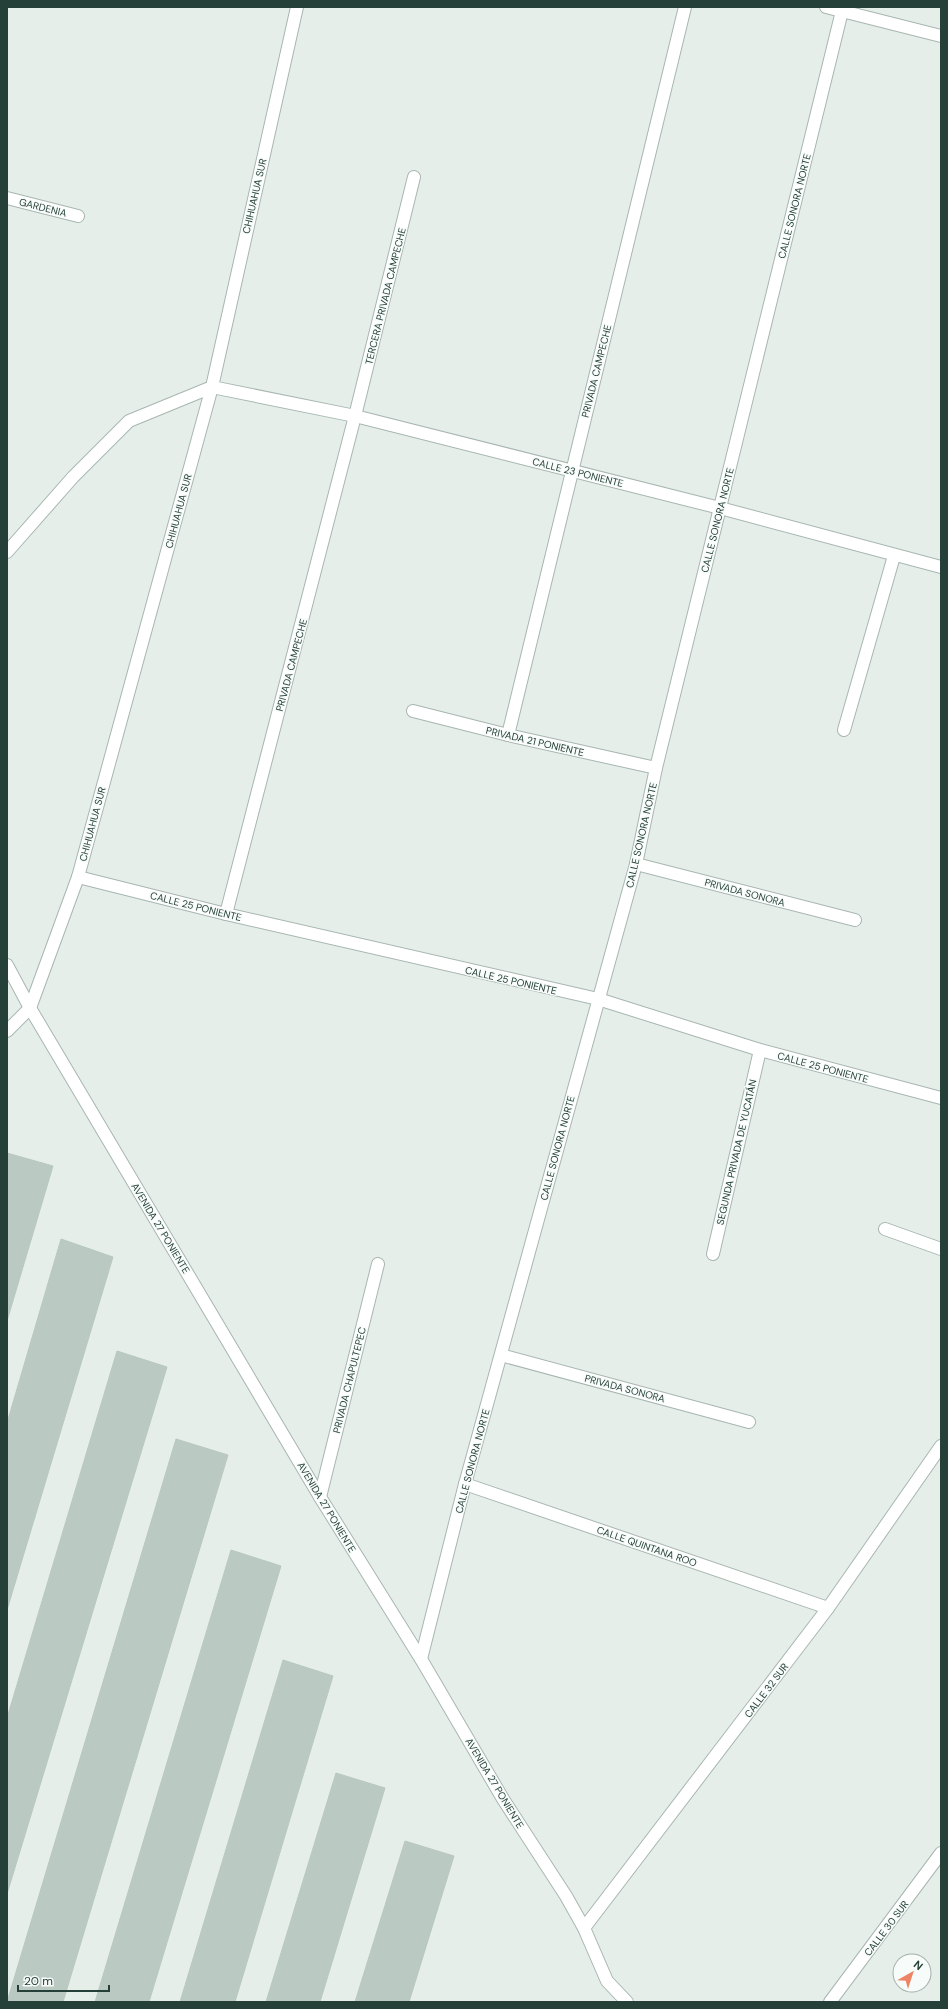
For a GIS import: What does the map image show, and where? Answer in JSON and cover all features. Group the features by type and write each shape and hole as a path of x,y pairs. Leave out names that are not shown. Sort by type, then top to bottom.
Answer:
{"street":[{"name":"CHIHUAHUA SUR","path":"30,1008 78,877 212,387 297,7"},
{"name":"PRIVADA CAMPECHE","path":"508,736 685,7"},
{"path":"826,7 843,9 941,36"},
{"name":"CALLE SONORA NORTE","path":"421,1659 465,1484 636,864 656,768 843,9"},
{"name":"TERCERA PRIVADA CAMPECHE","path":"355,416 414,177"},
{"name":"GARDENIA","path":"7,198 78,216"},
{"name":"CALLE 23 PONIENTE","path":"212,387 355,416 720,508 894,556 941,567"},
{"path":"7,552 73,477 129,421 212,387"},
{"name":"PRIVADA CAMPECHE","path":"226,914 355,416"},
{"path":"844,730 894,556"},
{"name":"PRIVADA 21 PONIENTE","path":"414,711 508,736 656,768"},
{"name":"PRIVADA SONORA","path":"636,864 855,920"},
{"name":"CALLE 25 PONIENTE","path":"78,877 226,914 598,1000 760,1050 941,1098"},
{"name":"AVENIDA 27 PONIENTE","path":"7,965 30,1008 320,1497 421,1659 503,1799 566,1896 584,1928 607,1981 627,2002"},
{"path":"7,1031 30,1008"},
{"name":"SEGUNDA PRIVADA DE YUCATÁN","path":"713,1254 760,1050"},
{"path":"885,1229 941,1249"},
{"name":"PRIVADA CHAPULTEPEC","path":"320,1497 378,1264"},
{"name":"PRIVADA SONORA","path":"501,1355 749,1422"},
{"name":"CALLE 32 SUR","path":"584,1928 828,1608 941,1446"},
{"name":"CALLE QUINTANA ROO","path":"465,1484 828,1608"},
{"name":"CALLE 30 SUR","path":"830,2002 941,1853"}],"building":[{"path":"7,1153 53,1166 7,1321"},
{"path":"61,1239 113,1257 7,1610 7,1423"},
{"path":"117,1351 167,1367 7,1894 7,1718"},
{"path":"176,1439 228,1455 63,2002 7,2002"},
{"path":"231,1550 281,1566 149,2002 95,2002"},
{"path":"283,1660 333,1676 235,2002 180,2002"},
{"path":"336,1773 385,1788 320,2002 266,2002"},
{"path":"405,1841 454,1856 409,2002 355,2002"}]}
